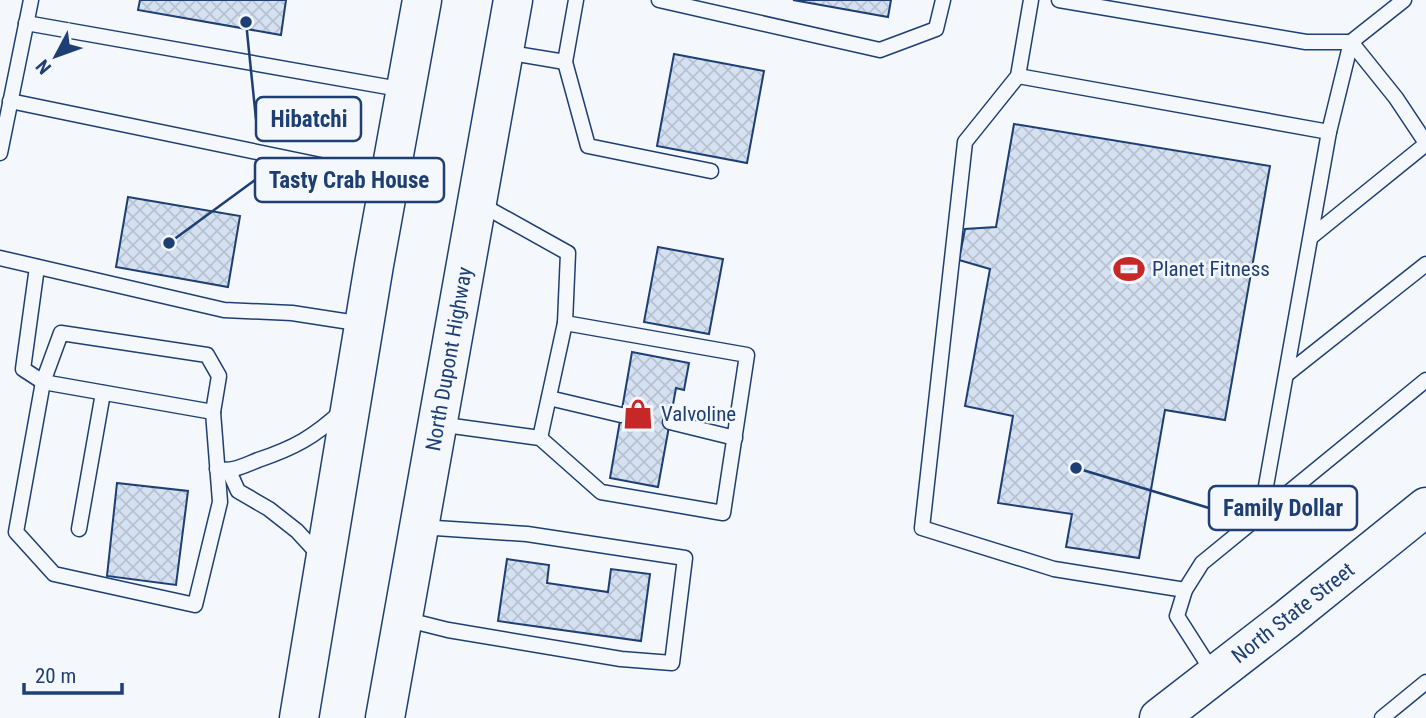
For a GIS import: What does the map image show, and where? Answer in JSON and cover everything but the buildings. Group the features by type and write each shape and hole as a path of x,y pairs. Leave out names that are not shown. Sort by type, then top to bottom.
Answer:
{"main road":[{"path":"299,718 364,324 422,0"},
{"name":"North Dupont Highway","path":"385,718 513,0"},
{"name":"North State Street","path":"1158,718 1426,507"}],"lane":[{"path":"0,153 31,0"},
{"path":"576,0 565,62 588,146 711,171"},
{"path":"659,0 880,50 936,29 943,0"},
{"path":"1031,0 1018,76 965,142 922,528 1054,569 1185,590"},
{"path":"1059,0 1306,43 1351,42 1404,0"},
{"path":"26,23 406,90"},
{"path":"1261,514 1329,132 1351,42"},
{"path":"1311,237 1426,144 1396,98 1351,42"},
{"path":"504,52 565,62"},
{"path":"1018,76 1329,132"},
{"path":"10,101 390,180"},
{"path":"477,202 568,253 565,323 540,438"},
{"path":"0,258 224,310 292,313 364,324"},
{"path":"1287,374 1426,264"},
{"path":"37,267 23,369 43,382 213,412"},
{"path":"437,424 540,438 601,492 723,513 747,355 565,323"},
{"path":"61,333 207,355 219,376 213,412 223,470 220,502 195,605 54,574 16,532 43,382 61,333"},
{"path":"1214,675 1177,616 1185,590 1202,563 1426,380"},
{"path":"79,528 103,393"},
{"path":"548,398 621,415"},
{"path":"223,470 296,447 326,426 351,402"},
{"path":"670,422 736,438"},
{"path":"223,470 238,491 269,509 297,531 325,561"},
{"path":"403,619 448,630 608,657 672,663 685,558 527,534 419,527"},
{"path":"1382,718 1426,682"}],"place":[{"name":"Hibatchi","path":"246,22"},
{"name":"Tasty Crab House","path":"169,243"},
{"name":"Planet Fitness","path":"1129,269"},
{"name":"Valvoline","path":"638,414"},
{"name":"Family Dollar","path":"1076,468"}]}
